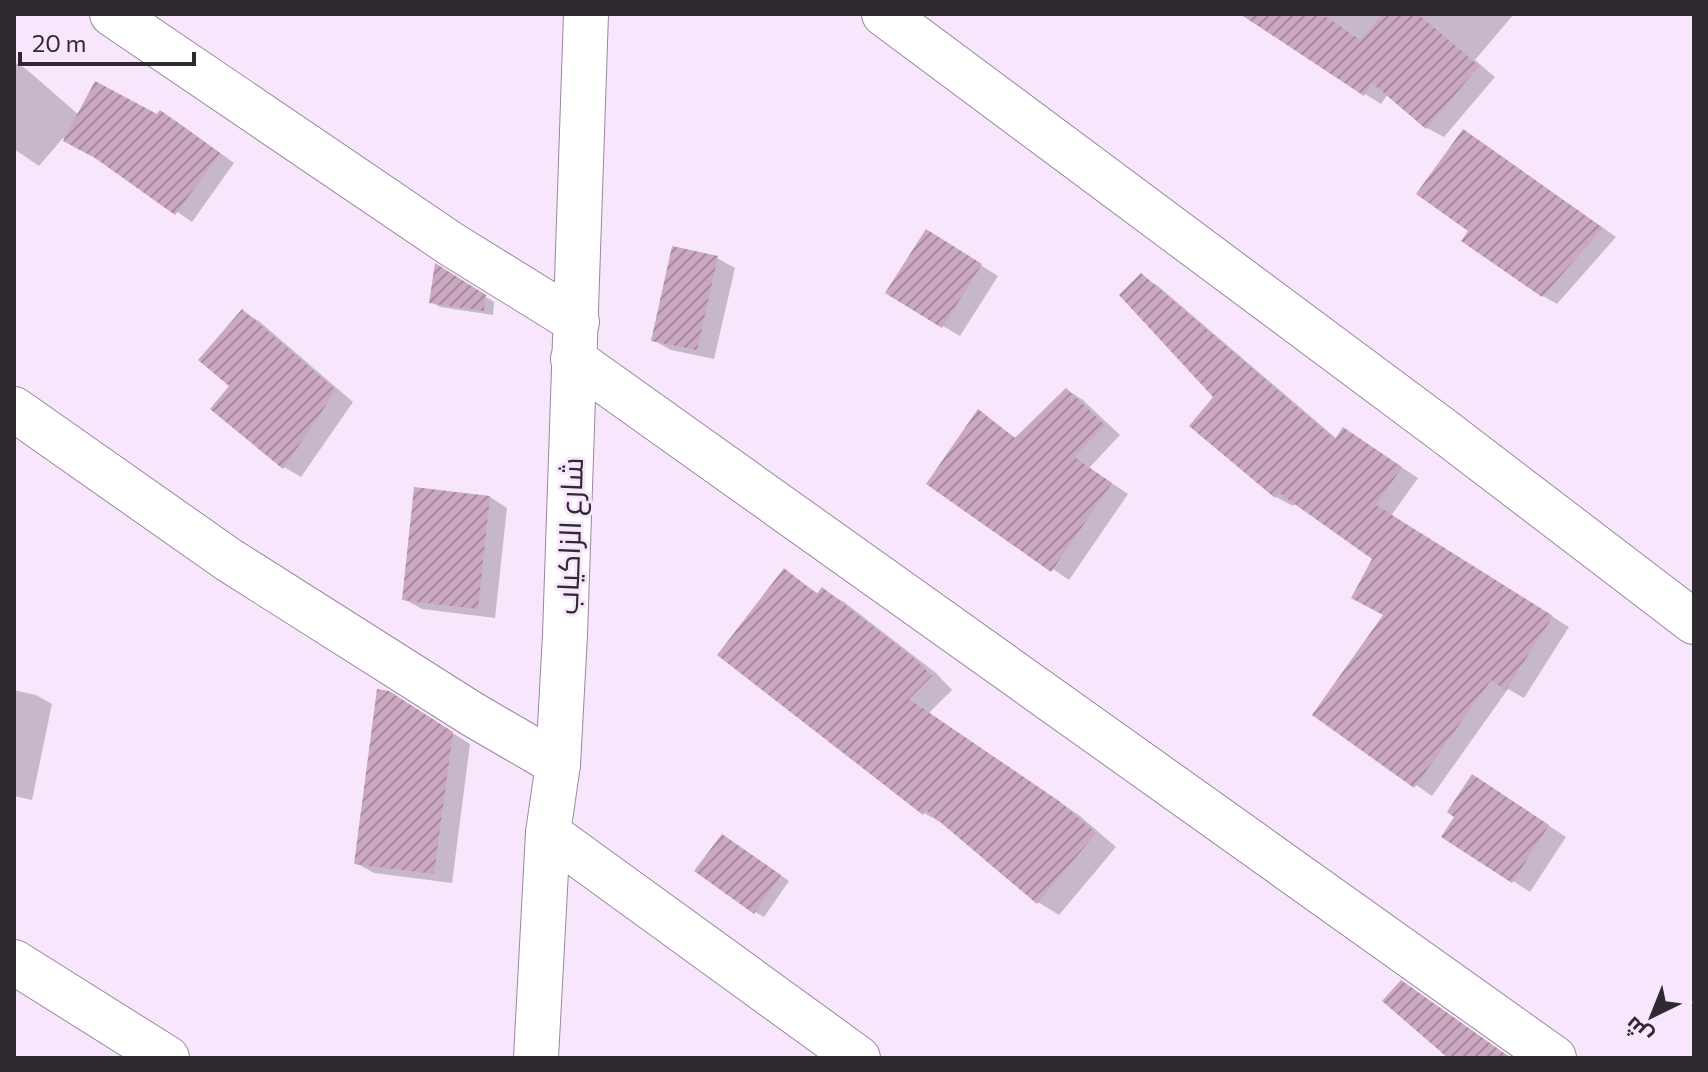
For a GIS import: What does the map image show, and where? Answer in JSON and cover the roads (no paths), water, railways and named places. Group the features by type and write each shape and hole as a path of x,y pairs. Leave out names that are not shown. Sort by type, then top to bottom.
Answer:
{"street":[{"path":"112,14 451,244 575,341 1554,1058"},
{"name":"شارع الزاكياب","path":"536,1058 548,833 558,764 565,635 586,14"},
{"path":"884,14 1444,431 1694,622"},
{"path":"14,409 242,568 472,714 558,764"},
{"path":"548,833 858,1058"},
{"path":"14,962 167,1058"}]}
